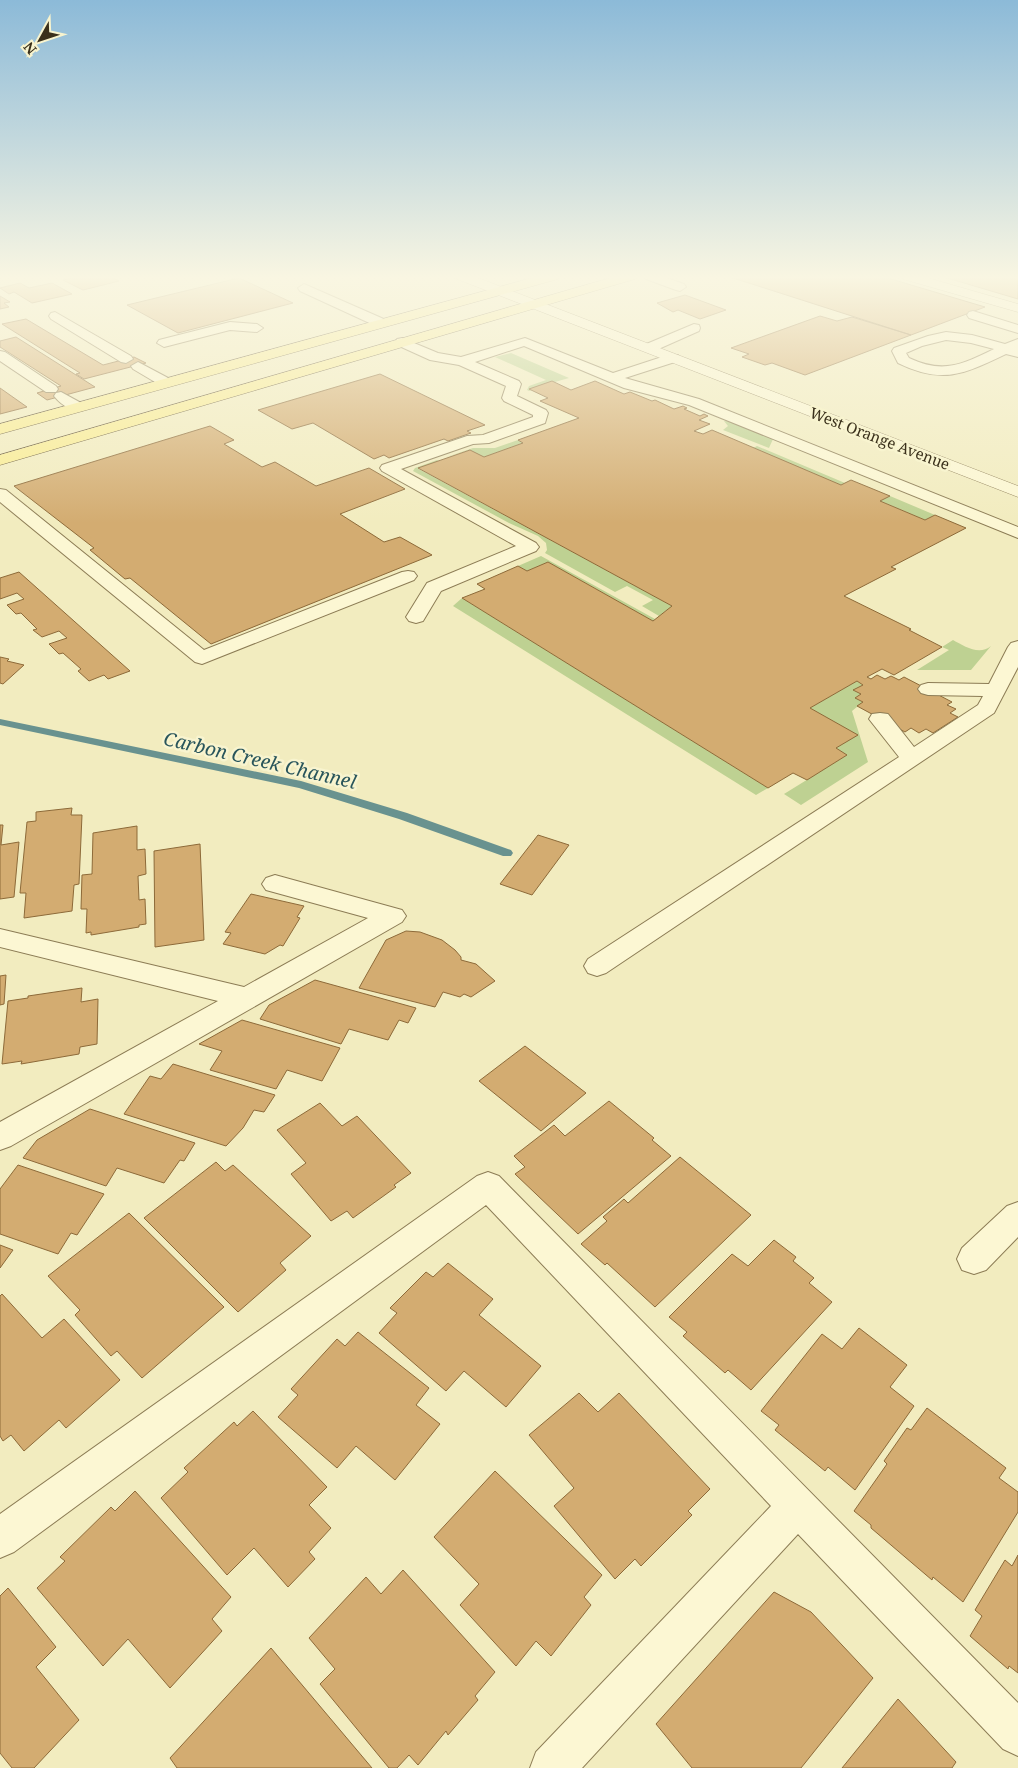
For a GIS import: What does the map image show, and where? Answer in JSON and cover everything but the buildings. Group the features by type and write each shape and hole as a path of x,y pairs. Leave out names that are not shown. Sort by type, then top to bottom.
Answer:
{"main road":[{"path":"0,429 251,359"},
{"path":"0,460 346,359"}],"street":[{"name":"West Orange Avenue","path":"674,359 1018,492"}],"lane":[{"path":"5,359 78,407"},
{"path":"126,359 165,382"},
{"path":"416,617 434,587 530,547 388,468 472,439 484,440 540,420 541,413 509,398 514,384 462,361 445,359"},
{"path":"462,361 470,359"},
{"path":"565,359 629,385 694,402 1018,533"},
{"path":"613,378 671,359"},
{"path":"902,359 912,364 945,372 989,359"},
{"path":"0,494 202,658 408,576"},
{"path":"597,966 987,709 1018,647"},
{"path":"928,689 996,690"},
{"path":"880,719 912,758"},
{"path":"0,1137 393,916 275,884"},
{"path":"0,938 247,998"},
{"path":"0,1538 488,1186 1018,1734"},
{"path":"974,1260 1018,1216"},
{"path":"552,1768 798,1506"}],"green space":[{"path":"498,359 524,359 569,378 530,389 532,390 529,391 527,390 529,386 546,380"},
{"path":"724,421 736,422 773,439 769,448 723,430 728,426"},
{"path":"518,440 523,443 484,457 470,450 444,458 473,448 495,448"},
{"path":"757,446 845,483 841,485 753,448"},
{"path":"437,460 439,461 419,469 672,606 659,616 642,606 653,600 627,586 615,592 545,553 547,550 546,543 538,536 509,523 413,471 415,468"},
{"path":"890,496 935,515 925,520 880,501"},
{"path":"541,556 655,619 653,621 548,562 527,571 518,566"},
{"path":"462,598 768,788 756,795 453,606"},
{"path":"953,640 977,650 986,649 991,646 971,670 917,670 949,650 942,647"},
{"path":"857,681 863,685 854,690 861,694 855,698 863,702 852,711 868,762 801,805 784,794 847,755 836,748 857,735 810,708"}],"waterway":[{"name":"Carbon Creek Channel","path":"0,722 301,785 403,816 507,853"}]}
